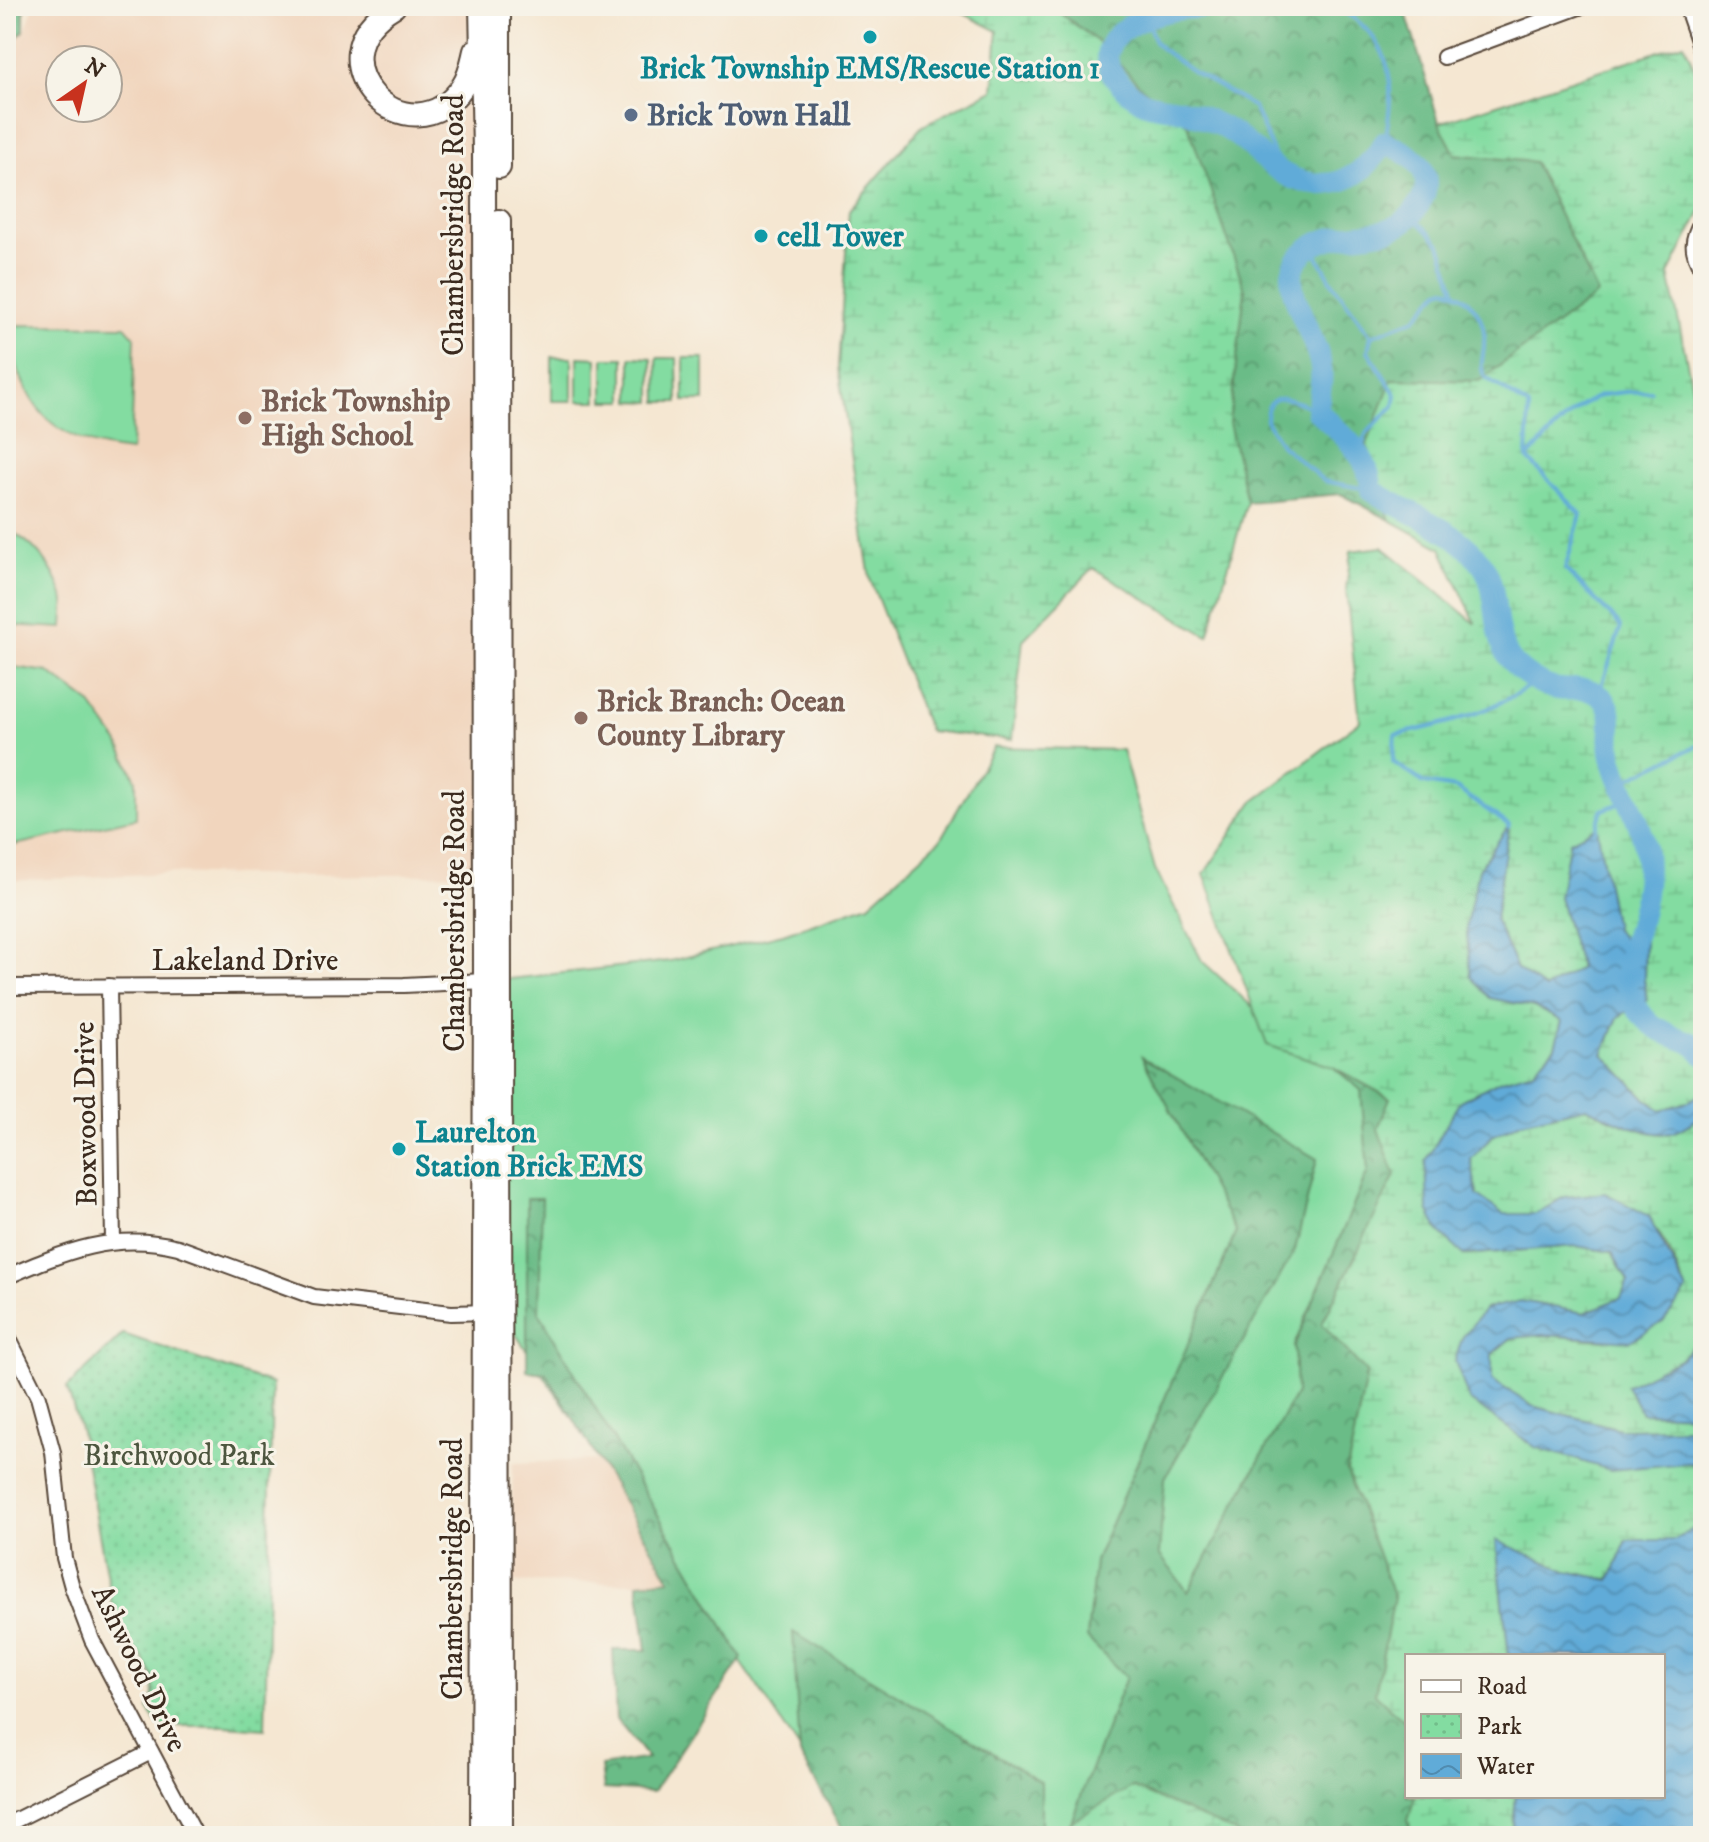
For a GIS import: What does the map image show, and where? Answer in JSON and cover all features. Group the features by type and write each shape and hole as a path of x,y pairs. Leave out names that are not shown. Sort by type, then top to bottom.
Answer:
{"main road":[{"path":"394,6 372,22 362,39 358,66 371,93 393,111 420,114 444,106 453,98 467,79 481,31"},
{"name":"Chambersbridge Road","path":"481,6 484,151 485,981 498,1539 501,1836"},
{"name":"Chambersbridge Road","path":"482,1836 492,1312 499,6"}],"street":[{"path":"1444,57 1582,6"},
{"path":"1686,6 1703,55"},
{"path":"1703,218 1695,231 1692,250 1703,271"},
{"name":"Lakeland Drive","path":"6,987 404,985 485,981"},
{"name":"Boxwood Drive","path":"109,986 113,1242"},
{"path":"6,1277 61,1253 113,1242 143,1240 178,1247 314,1297 451,1313 492,1312"},
{"name":"Ashwood Drive","path":"6,1333 38,1397 46,1424 53,1452 64,1558 92,1640 196,1836"},
{"path":"6,1825 151,1752"}],"shaded area":[{"name":"Brick Township High School","path":"34,6 480,6 484,874 290,876 167,873 6,881 6,47 25,31"},
{"path":"599,1460 670,1580 638,1583 510,1582 513,1463"}],"green space":[{"path":"6,6 24,6 24,31 6,46"},
{"path":"965,6 1051,6 1098,42 1139,85 1188,125 1245,290 1229,423 1247,502 1208,636 1093,568 1023,640 1012,740 929,731 870,579 838,367 849,210 923,125 993,90 998,31 961,12"},
{"path":"1051,6 1404,6 1439,122 1455,154 1534,162 1598,294 1479,381 1392,379 1367,445 1390,520 1341,494 1247,502 1229,423 1245,290 1188,125 1139,85 1098,42"},
{"path":"1684,43 1703,88 1703,208 1669,274 1696,407 1703,413 1703,1335 1642,1413 1703,1415 1703,1428 1620,1429 1532,1406 1492,1381 1492,1354 1511,1338 1543,1335 1605,1340 1687,1291 1670,1252 1649,1216 1564,1197 1536,1214 1503,1214 1477,1195 1470,1159 1492,1136 1521,1122 1586,1107 1628,1126 1662,1134 1678,1131 1699,1118 1685,1103 1661,1110 1646,1099 1603,1054 1618,1017 1647,1000 1645,939 1625,941 1615,929 1596,827 1559,897 1580,968 1545,989 1517,969 1495,920 1508,827 1479,869 1491,998 1534,1007 1562,1021 1555,1047 1533,1071 1499,1081 1460,1101 1464,1255 1576,1246 1612,1252 1628,1281 1621,1298 1584,1313 1521,1301 1485,1309 1469,1400 1687,1463 1703,1464 1703,1523 1675,1540 1627,1540 1610,1580 1566,1571 1496,1541 1509,1654 1405,1654 1405,1721 1375,1694 1394,1598 1347,1471 1367,1373 1322,1324 1395,1175 1378,1129 1390,1098 1333,1067 1267,1045 1204,874 1253,802 1360,721 1346,589 1351,551 1383,547 1476,624 1441,548 1390,520 1367,445 1392,379 1479,381 1598,294 1534,162 1455,154 1439,123"},
{"path":"8,325 125,326 135,337 131,451 79,439 59,429 43,415 20,377"},
{"path":"552,357 572,357 572,401 552,401"},
{"path":"578,357 597,358 597,401 578,401"},
{"path":"631,357 652,358 652,402 631,401"},
{"path":"604,358 624,358 624,401 604,401"},
{"path":"657,358 677,358 678,402 658,402"},
{"path":"684,358 704,358 704,401 684,401"},
{"path":"6,529 34,548 54,575 64,600 63,628 6,625"},
{"path":"6,666 48,672 90,703 118,742 136,780 136,818 6,847"},
{"path":"994,747 1122,750 1155,869 1202,961 1257,1011 1369,1083 1390,1149 1135,1836 857,1836 501,1313 501,980 670,961 783,934 869,904 940,840"},
{"path":"1142,1057 1317,1159 1295,1250 1165,1478 1159,1554 1188,1592 1296,1393 1294,1346 1368,1171 1361,1090 1333,1067 1390,1098 1378,1129 1396,1175 1322,1323 1367,1373 1347,1471 1394,1598 1375,1694 1405,1721 1405,1798 1414,1798 1408,1821 1412,1836 1240,1836 1235,1832 1071,1822 1126,1677 1087,1638 1095,1561 1236,1232"},
{"path":"527,1198 542,1198 539,1312 742,1658 653,1792 604,1789 601,1766 648,1758 616,1719 613,1650 647,1650 638,1583 670,1579 546,1373 527,1371"},
{"name":"Birchwood Park","path":"123,1334 272,1384 265,1729 159,1726 148,1708 154,1696 153,1676 141,1655 116,1628 81,1432 67,1388"},
{"path":"793,1632 1041,1782 1041,1836 847,1836 800,1755"},
{"path":"1132,1787 1240,1836 1072,1836 1071,1822"},
{"path":"1414,1798 1516,1798 1512,1836 1412,1836 1408,1821"},
{"path":"1071,1822 1072,1836 1063,1836"}],"water":[{"path":"1509,825 1495,920 1517,969 1545,989 1580,968 1559,897 1570,841 1597,827 1615,929 1625,941 1645,938 1647,1000 1618,1017 1603,1054 1646,1099 1661,1110 1685,1103 1701,1094 1699,1118 1671,1133 1640,1129 1586,1107 1521,1122 1492,1136 1471,1159 1477,1195 1503,1214 1536,1214 1564,1197 1605,1193 1649,1216 1687,1291 1663,1322 1630,1341 1543,1335 1511,1338 1492,1354 1492,1380 1532,1406 1620,1429 1703,1428 1703,1464 1610,1470 1535,1447 1469,1400 1455,1361 1462,1338 1485,1309 1521,1301 1584,1313 1621,1298 1628,1281 1612,1252 1576,1246 1464,1255 1440,1233 1428,1210 1426,1161 1460,1101 1499,1081 1533,1071 1555,1047 1562,1021 1534,1007 1490,998 1471,977 1466,925 1479,869"},
{"path":"1703,1335 1703,1415 1642,1413 1626,1386 1682,1358"},
{"path":"1703,1523 1703,1836 1512,1836 1516,1798 1665,1798 1665,1654 1509,1654 1496,1540 1566,1571 1610,1580 1627,1540 1675,1540"}],"waterway":[{"path":"1218,6 1167,11 1133,24 1111,43 1109,66 1126,90 1142,101 1184,111 1223,127 1279,171 1305,182 1332,183 1351,177 1373,158 1385,142 1412,157 1422,168 1425,192 1408,218 1383,231 1326,240 1307,250 1294,266 1294,292 1321,368 1317,411 1360,456 1370,478 1371,490 1448,533 1475,556 1490,580 1502,644 1516,666 1547,686 1589,690 1605,700 1611,720 1610,743 1614,764 1640,828 1647,863 1642,909 1626,970 1627,987 1637,1008 1651,1023 1668,1034 1692,1043 1703,1054"},
{"path":"1336,6 1370,33 1381,48 1387,64 1390,100 1385,142"},
{"path":"1146,18 1155,42 1163,50 1192,71 1254,107 1283,175"},
{"path":"1412,215 1440,244 1455,290"},
{"path":"1312,246 1332,282 1371,336 1368,351 1396,395 1394,406 1366,434 1360,456"},
{"path":"1371,336 1415,319 1440,290 1446,288 1463,297 1476,310 1483,326 1483,374 1529,407 1527,457"},
{"path":"1599,695 1621,626 1565,569 1581,514 1527,458 1561,423 1590,401 1612,393 1651,391"},
{"path":"1317,411 1293,400 1277,399 1267,409 1266,420 1281,445 1324,481 1371,490"},
{"path":"1508,827 1456,788 1424,783 1393,762 1395,735 1487,709 1537,680"},
{"path":"1619,783 1703,743"},
{"path":"1595,832 1602,810 1627,801"}],"place":[{"name":"Brick Township EMS/Rescue Station 1","path":"870,37"},
{"name":"Brick Town Hall","path":"631,115"},
{"name":"cell Tower","path":"761,236"},
{"name":"Brick Township High School","path":"245,418"},
{"name":"Brick Branch: Ocean County Library","path":"581,718"},
{"name":"Laurelton Station Brick EMS","path":"399,1149"}]}
